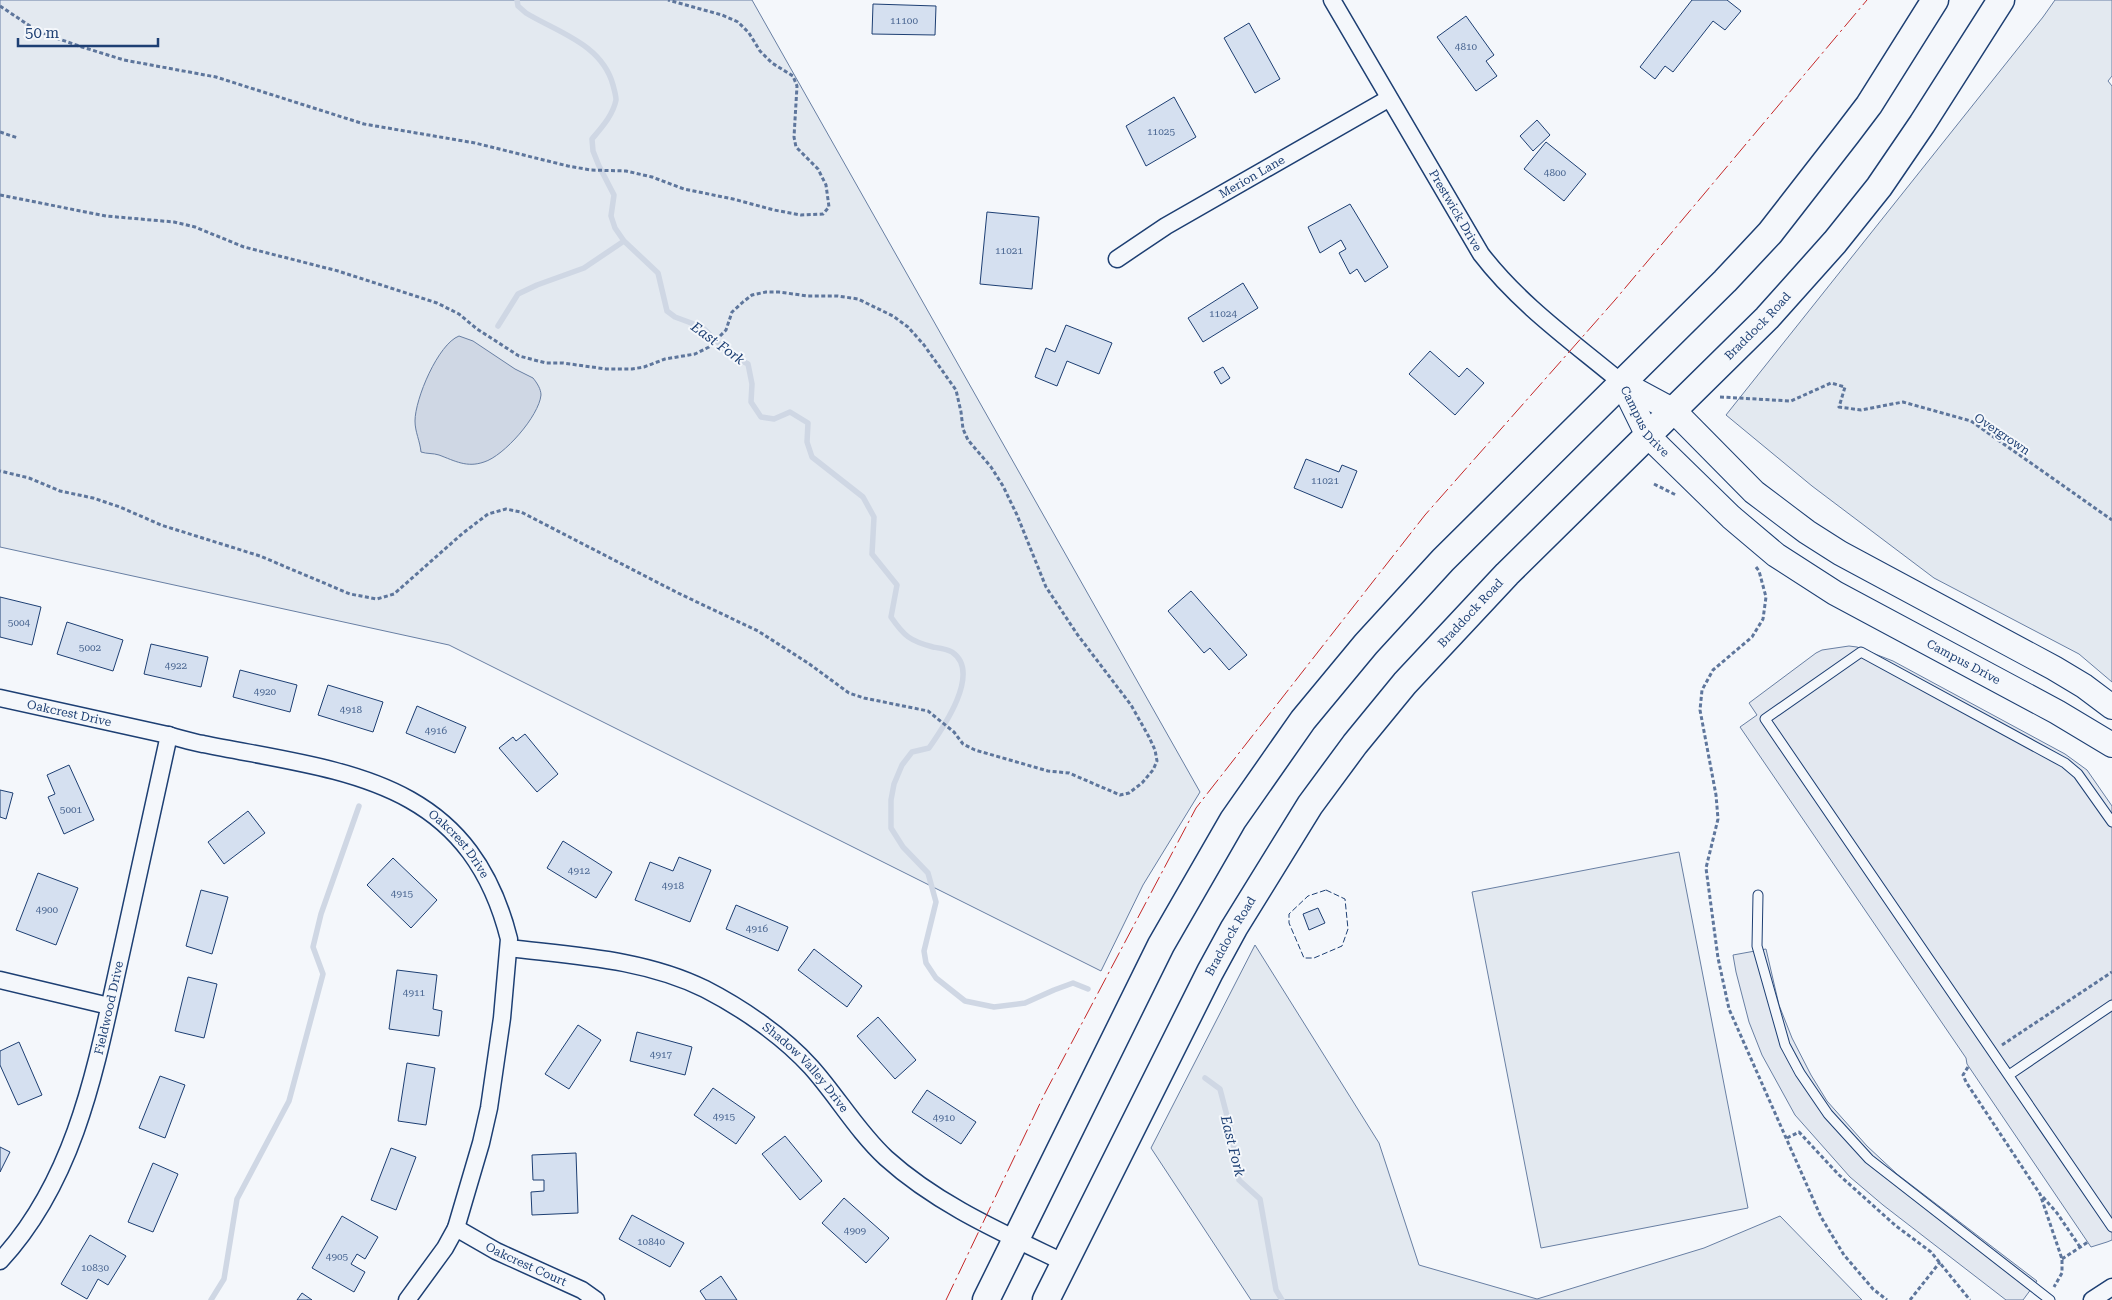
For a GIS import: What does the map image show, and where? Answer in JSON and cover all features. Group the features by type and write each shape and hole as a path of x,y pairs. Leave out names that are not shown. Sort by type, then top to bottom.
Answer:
{"main road":[{"path":"986,1300 1170,928 1233,820 1303,720 1366,644 1443,560 1725,281 1770,233 1869,105 1935,0"},
{"name":"Braddock Road","path":"1046,1300 1210,972 1234,928 1310,805 1355,744 1405,683 1507,574 1767,318 1835,242 1879,187 1927,117 2001,0"}],"street":[{"name":"Prestwick Drive","path":"1332,0 1469,237 1494,272 1522,301 1622,383"},
{"name":"Merion Lane","path":"1117,259 1166,226 1388,99"},
{"name":"Campus Drive","path":"1622,383 1674,411 1754,492 1807,532 1840,553 2054,668 2084,686 2112,707"},
{"name":"Campus Drive","path":"1622,383 1648,436 1748,532 1776,555 1874,616 2057,712 2112,745"},
{"name":"Oakcrest Drive","path":"0,698 169,735 200,744 357,776 389,788 418,803 452,830 478,865 506,926 509,948 502,1018 489,1108 481,1143 456,1228 445,1248 407,1300"},
{"name":"Fieldwood Drive","path":"0,1261 44,1199 71,1146 99,1055 169,735"},
{"name":"Shadow Valley Drive","path":"509,948 631,964 682,979 727,1001 766,1027 811,1067 864,1134 905,1174 959,1211 1065,1263"},
{"path":"0,980 109,1006"},
{"name":"Oakcrest Court","path":"456,1228 496,1251 582,1290 596,1300"},
{"path":"2092,1300 2112,1286"}],"lane":[{"path":"2112,822 2078,774 2065,763 1861,652 1765,719 2112,1227"},
{"path":"1758,895 1757,946 1785,1045 1800,1073 1828,1114 1869,1159 2050,1296"},
{"path":"2009,1075 2112,1005"}],"path":[{"path":"0,6 39,32 124,60 216,77 364,124 474,143 568,166 652,177 684,189 774,210 801,214 823,214 829,207 826,185 818,169 796,147 794,138 797,86 793,76 772,63 760,51 749,33 738,22 722,15 668,0"},
{"path":"0,132 18,138"},
{"path":"0,195 106,216 174,222 195,227 244,247 338,270 437,303 459,314 497,343 519,356 533,361 606,369 632,369 644,368 665,359 696,354 709,347 723,333 732,312 743,302 752,295 766,292 808,296 838,296 858,300 893,316 908,327 924,345 956,390 961,412 962,429 968,440 992,467 1003,486 1017,515 1046,587 1077,634 1131,705 1155,750 1157,760 1153,770 1142,783 1129,793 1120,795 1069,773 1048,771 975,750 963,744 954,732 928,711 864,698 849,693 808,663 758,631 678,593 521,512 506,510 488,514 463,533 394,594 377,599 350,594 260,556 161,526 120,507 93,498 60,491 29,478 0,471"},
{"name":"Overgrown","path":"1720,397 1791,401 1832,384 1845,387 1839,407 1861,410 1903,402 1971,421 2112,520"},
{"path":"1654,484 1684,499"},
{"path":"1752,563 1759,571 1766,597 1763,619 1752,637 1713,670 1702,690 1700,710 1716,795 1718,819 1706,868 1718,958 1729,1009 1821,1217 1844,1255 1873,1289 1887,1300"},
{"path":"2002,1045 2112,972"},
{"path":"1968,1066 1964,1075 1966,1082 2040,1194 2057,1213 2080,1247"},
{"path":"1787,1138 1799,1132 1839,1175 1896,1226 1931,1252 1970,1300"},
{"path":"2040,1194 2062,1259 2062,1272 2050,1296"},
{"path":"2062,1259 2088,1242"},
{"path":"1910,1300 1940,1262"}],"shaded area":[{"path":"0,0 752,0 1200,792 1143,885 1101,971 449,645 0,547"},
{"path":"2055,0 2112,0 2112,76 2108,81 2112,86 2112,682 2079,654 1934,578 1812,486 1726,415"},
{"path":"459,336 473,341 515,369 533,378 539,386 541,393 539,404 519,434 501,452 478,464 461,463 437,454 421,452 415,425 416,411 429,373 443,350 451,341"},
{"path":"1849,646 1857,647 1893,661 2065,754 2087,770 2112,806 2112,1240 2091,1247 1967,1064 1966,1058 1740,727 1757,715 1749,703 1816,653 1822,650"},
{"path":"1679,852 1748,1208 1541,1248 1472,892"},
{"path":"1255,945 1379,1143 1419,1265 1537,1299 1704,1248 1780,1216 1862,1300 1251,1300 1151,1148"},
{"path":"1766,949 1779,1005 1792,1038 1827,1101 1867,1146 1897,1174 2037,1281 2023,1300 2006,1300 1883,1205 1850,1177 1795,1115 1762,1055 1749,1022 1733,955"}],"building":[{"path":"1692,0 1727,0 1741,11 1725,30 1713,21 1673,72 1665,66 1655,79 1640,67"},
{"path":"873,4 936,6 935,35 872,34"},
{"path":"1466,16 1494,55 1486,61 1497,76 1476,91 1437,37"},
{"path":"1249,23 1280,79 1255,93 1224,38"},
{"path":"1174,97 1196,137 1146,166 1126,126"},
{"path":"1537,120 1550,135 1533,151 1520,136"},
{"path":"1546,142 1586,174 1564,201 1524,169"},
{"path":"1350,204 1388,267 1365,282 1357,269 1350,274 1339,253 1346,249 1341,240 1320,253 1308,227"},
{"path":"987,212 1039,217 1032,289 980,284"},
{"path":"1243,283 1258,308 1203,342 1188,318"},
{"path":"1066,325 1112,343 1099,374 1067,361 1057,386 1035,377 1046,348 1055,352"},
{"path":"1430,351 1459,377 1467,368 1484,383 1455,415 1409,374"},
{"path":"1223,367 1230,378 1221,384 1214,372"},
{"path":"1306,459 1339,472 1342,465 1357,471 1342,508 1294,488"},
{"path":"1191,591 1247,655 1229,670 1210,648 1204,653 1168,611"},
{"path":"0,597 41,607 32,645 0,637"},
{"path":"67,622 123,640 113,671 57,654"},
{"path":"151,644 208,657 201,687 144,674"},
{"path":"240,670 297,685 290,712 233,697"},
{"path":"328,685 383,702 373,732 318,715"},
{"path":"417,706 466,727 455,753 406,733"},
{"path":"525,734 558,774 537,792 499,748 513,737 516,741"},
{"path":"69,765 94,820 64,834 48,797 55,794 47,775"},
{"path":"0,790 13,793 6,819 0,817"},
{"path":"248,811 265,833 224,864 208,842"},
{"path":"563,841 612,872 596,898 547,868"},
{"path":"679,857 711,870 690,922 635,900 650,862 673,871"},
{"path":"393,858 437,900 411,928 367,885"},
{"path":"38,873 78,888 56,945 16,930"},
{"path":"201,890 228,897 212,954 186,946"},
{"path":"736,905 788,927 778,951 726,929"},
{"path":"1318,908 1325,923 1309,930 1303,914"},
{"path":"814,949 862,986 847,1007 798,970"},
{"path":"397,970 437,975 433,1009 442,1011 439,1036 389,1029"},
{"path":"188,977 217,984 204,1038 175,1031"},
{"path":"878,1017 916,1060 895,1079 857,1036"},
{"path":"578,1025 601,1040 569,1089 545,1074"},
{"path":"637,1032 692,1047 685,1075 630,1061"},
{"path":"19,1042 42,1095 18,1105 0,1065 0,1051"},
{"path":"407,1063 435,1068 426,1125 398,1121"},
{"path":"160,1076 185,1085 165,1138 139,1128"},
{"path":"713,1088 755,1117 736,1144 694,1115"},
{"path":"927,1090 976,1122 961,1144 912,1112"},
{"path":"785,1136 822,1181 800,1200 762,1154"},
{"path":"0,1147 10,1152 0,1172"},
{"path":"391,1148 416,1157 396,1210 371,1200"},
{"path":"576,1153 578,1213 532,1215 531,1192 544,1191 544,1180 533,1180 532,1155"},
{"path":"153,1163 178,1174 153,1232 128,1222"},
{"path":"844,1198 889,1238 866,1263 822,1223"},
{"path":"632,1215 684,1243 670,1267 619,1239"},
{"path":"342,1216 378,1237 365,1259 357,1254 351,1264 365,1272 354,1292 312,1268"},
{"path":"90,1235 126,1256 108,1285 98,1279 87,1299 61,1284"},
{"path":"721,1276 737,1300 706,1300 700,1291"},
{"path":"302,1293 312,1300 297,1300"}],"waterway":[{"name":"East Fork","path":"517,0 518,6 526,13 589,49 607,71 613,85 616,100 610,116 592,139 593,151 614,195 611,216 615,228 624,241 658,273 667,311 675,317 702,327 731,355 748,364 752,384 751,402 761,417 774,419 790,412 808,423 807,442 812,457 863,497 874,517 872,554 897,585 891,617 908,637 925,645 950,651 960,661 963,673 962,686 957,700 943,727 929,748 912,752 902,765 894,784 891,800 891,828 903,847 928,873 936,902 924,951 926,963 936,978 965,1001 994,1007 1025,1003 1073,983 1088,989"},
{"path":"498,326 518,294 584,268 624,241"},
{"path":"211,1300 224,1279 237,1199 289,1101 323,974 313,947 321,914 359,806"},
{"name":"East Fork","path":"1205,1078 1220,1089 1232,1135 1239,1180 1260,1199 1276,1290 1282,1300"}],"fence":[{"path":"1326,890 1345,899 1348,929 1342,946 1314,958 1304,958 1289,923 1289,914 1308,896 1326,890"}],"power":[{"path":"946,1300 1045,1093 1196,808 1425,515 1615,300 1867,0"}]}
